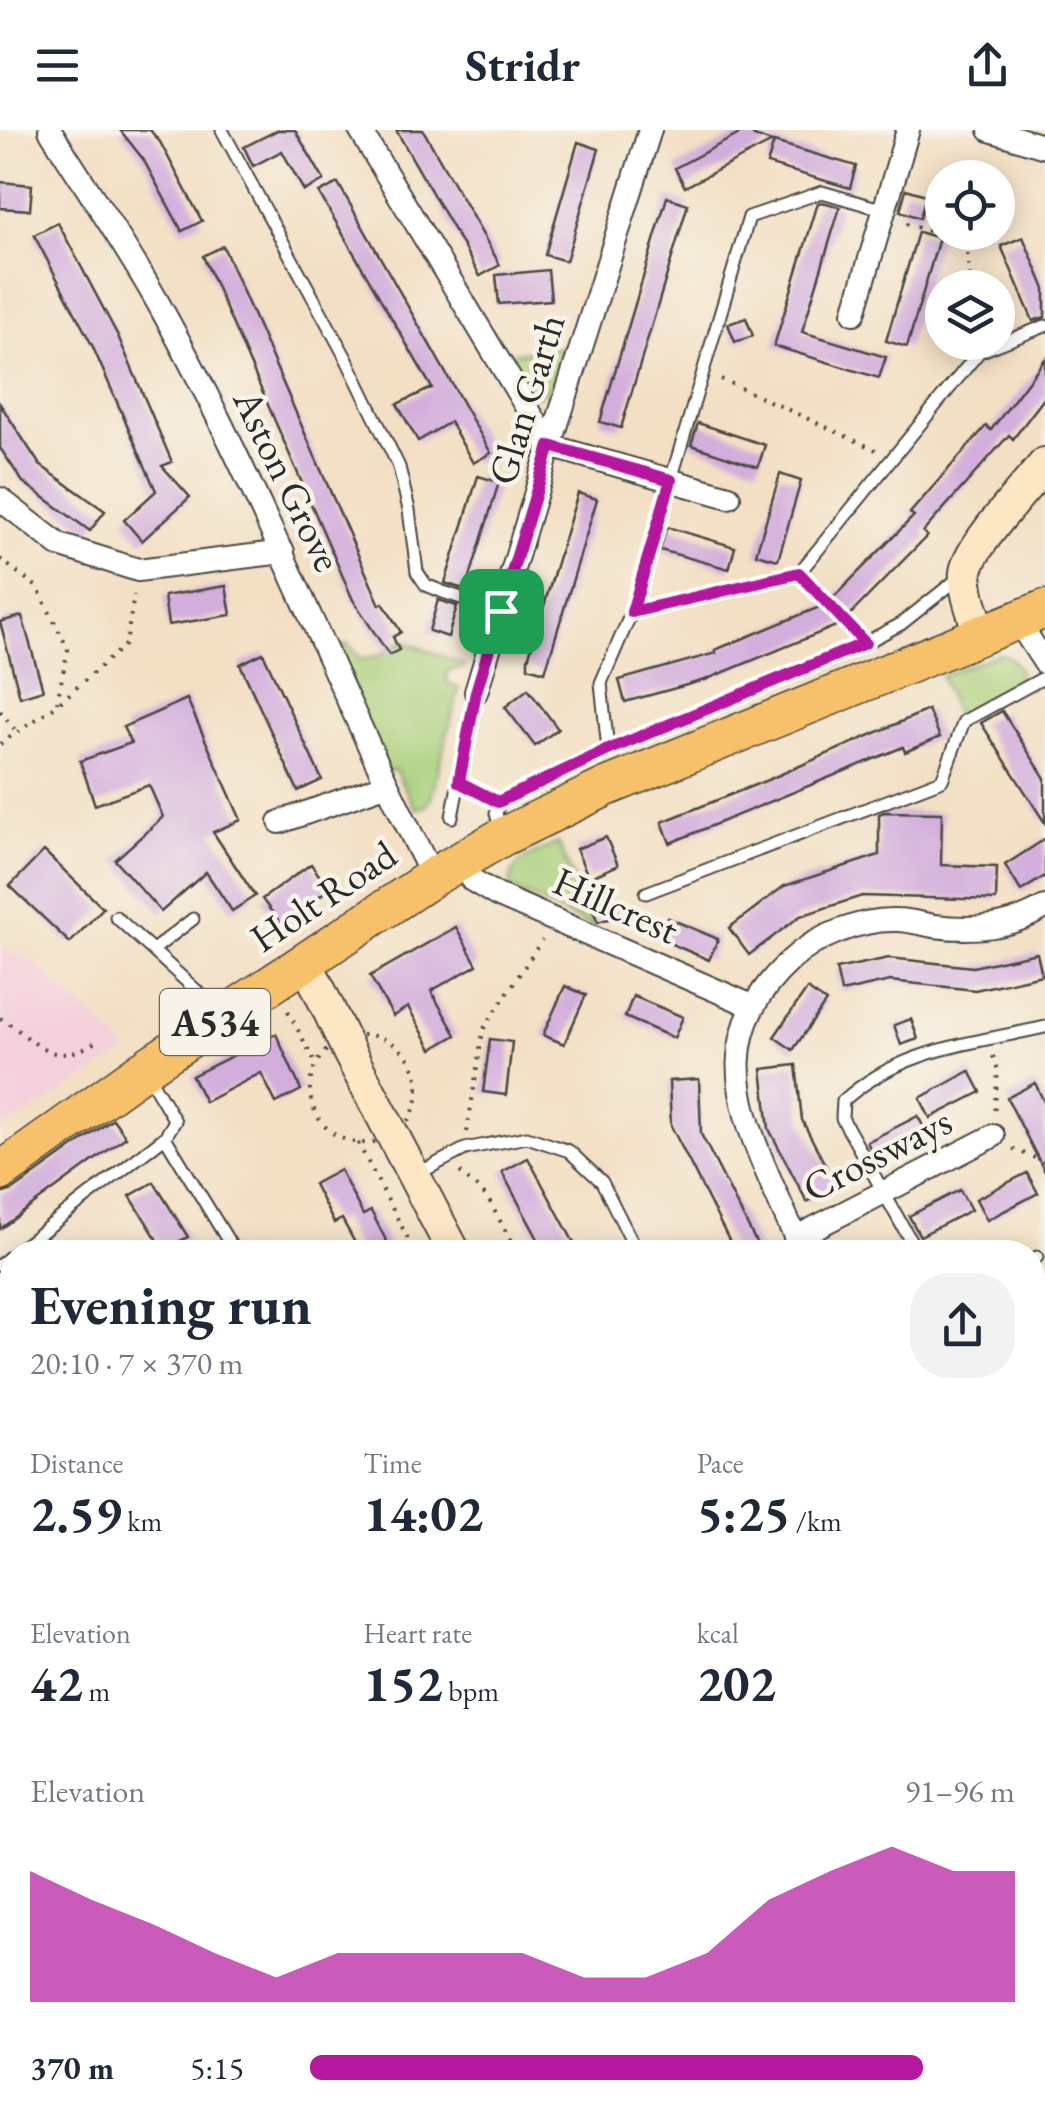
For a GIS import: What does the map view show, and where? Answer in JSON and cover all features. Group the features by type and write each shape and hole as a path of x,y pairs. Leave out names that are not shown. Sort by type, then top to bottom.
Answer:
{"main road":[{"name":"Holt Road","path":"0,1172 144,1069 446,869 502,837 606,787 1031,614"}],"street":[{"name":"Aston Grove","path":"50,130 162,308 283,552 385,785 446,869"},
{"path":"360,130 550,446 729,497"},
{"name":"Glan Garth","path":"476,692 650,130"},
{"path":"854,313 908,130"},
{"path":"990,130 1045,147"},
{"path":"980,634 966,572 974,552 1045,464"},
{"path":"0,499 60,545 138,570 283,552"},
{"path":"1031,614 1045,663"},
{"path":"280,822 385,785"},
{"name":"Hillcrest","path":"446,869 752,1006"},
{"path":"797,1240 748,1130 737,1073 741,1036 752,1006 774,976 800,952 862,923 897,920 968,929 1002,926 1045,907"},
{"path":"306,962 448,1240"},
{"name":"Crossways","path":"807,1240 884,1193 993,1136"}],"lane":[{"path":"222,130 346,358 399,467 410,510 417,572 426,584 442,592 501,611"},
{"path":"608,750 601,683 632,612 749,217 822,192 883,213"},
{"path":"632,612 799,573 979,352 1045,326"},
{"path":"502,837 496,812 500,800 608,750 865,643 901,624 966,572"},
{"path":"646,892 942,780 964,721 1045,677"},
{"path":"452,817 476,692"},
{"path":"116,917 224,1016"},
{"path":"154,950 193,920"},
{"path":"910,1240 842,1118 843,1101 857,1088 912,1057 986,1037 1045,1027"},
{"path":"32,1240 165,1137 175,1121 144,1069"},
{"path":"165,1137 228,1240"},
{"path":"414,1176 465,1150 527,1137 568,1151 602,1182 631,1240"}],"path":[{"path":"883,213 966,243 970,270"},
{"path":"703,371 894,458"},
{"path":"0,559 38,586 68,649 57,705"},
{"path":"0,744 57,705 126,644 138,570"},
{"path":"799,573 865,643"},
{"path":"0,711 16,732"},
{"path":"465,1150 483,1030 555,919"},
{"path":"273,984 316,1064 310,1091 317,1116 331,1132 358,1143 409,1240"},
{"path":"0,1018 47,1052 66,1056 97,1041"},
{"path":"986,1037 998,1070 993,1136 1022,1156 1045,1162"},
{"path":"444,1160 487,1196 511,1240"}],"shaded area":[{"path":"0,948 30,960 129,1050 0,1131"}],"green space":[{"path":"564,347 552,387 537,396 528,395 498,355"},
{"path":"403,641 465,665 449,670 446,682 459,688 431,798 426,806 416,809 395,770 380,773 329,651 348,644 360,659 379,656"},
{"path":"1000,653 1012,659 1019,670 1017,682 957,719 941,676"},
{"path":"558,843 594,928 511,888 513,871 518,865"}],"building":[{"path":"120,130 150,130 202,221 182,231 143,159"},
{"path":"278,130 295,130 324,180 304,191 282,151 253,166 244,147"},
{"path":"396,130 423,130 500,265 480,276"},
{"path":"747,130 772,142 685,187 675,168"},
{"path":"578,142 599,149 566,261 545,255"},
{"path":"774,142 856,166 850,188 767,164"},
{"path":"0,182 32,185 30,210 0,208"},
{"path":"338,183 491,453 473,463 450,422 418,441 397,404 432,388 319,193"},
{"path":"906,189 925,195 920,218 900,211"},
{"path":"667,197 688,204 621,428 600,422"},
{"path":"818,203 840,207 802,332 886,357 879,378 774,346"},
{"path":"58,223 118,336 172,462 162,466 190,497 142,541 124,520 156,491 92,345 34,235"},
{"path":"918,232 925,234 925,250 935,250 930,270 925,270 925,286 907,347 886,341"},
{"path":"1023,237 1045,289 1045,317 1033,321 1015,270 1011,270 1003,250 1015,250 1015,240"},
{"path":"223,246 380,605 383,603 401,632 393,637 399,650 389,655 353,600 203,256"},
{"path":"548,270 551,300 499,304 496,275"},
{"path":"746,318 753,336 735,342 728,324"},
{"path":"1045,359 1045,397 1013,439 1009,435 923,532 927,536 841,624 705,680 625,702 619,680 716,653 715,650 827,604 914,516 910,513 986,426 991,430"},
{"path":"0,404 40,465 105,511 90,531 23,482 0,448"},
{"path":"698,423 765,445 758,467 691,445"},
{"path":"780,474 801,481 778,560 756,554"},
{"path":"478,476 499,482 466,590 445,583"},
{"path":"578,493 597,499 545,672 528,667 528,659"},
{"path":"667,527 735,547 729,569 660,550"},
{"path":"226,586 231,615 168,625 164,596"},
{"path":"438,600 457,606 448,637 429,631"},
{"path":"22,616 43,690 20,697 0,622"},
{"path":"263,653 322,780 298,791 240,664"},
{"path":"528,689 558,729 535,746 505,707"},
{"path":"187,699 241,820 213,832 255,896 232,911 206,872 161,912 115,860 163,817 149,785 95,805 80,761 131,743 123,727"},
{"path":"928,710 940,737 905,752 903,747 670,843 662,822"},
{"path":"1002,711 1045,778 1045,823 981,723"},
{"path":"942,813 941,865 997,867 996,900 862,896 800,916 749,955 729,928 784,886 879,855 879,814"},
{"path":"606,837 618,865 589,878 576,849"},
{"path":"1045,839 1045,876 1021,891 1005,865"},
{"path":"44,851 103,908 70,943 10,886"},
{"path":"311,864 329,889 281,924 262,899"},
{"path":"612,899 619,916 598,922 591,906"},
{"path":"668,918 718,939 709,960 660,939"},
{"path":"456,927 477,965 431,991 456,1035 432,1049 408,1007 393,1016 370,976"},
{"path":"1037,953 1042,975 975,990 890,981 841,992 836,969 889,958 973,967"},
{"path":"565,986 586,995 564,1044 543,1035"},
{"path":"807,989 826,1002 793,1050 774,1037"},
{"path":"633,996 683,1017 674,1038 625,1017"},
{"path":"911,1019 918,1039 901,1045 894,1025"},
{"path":"276,1034 301,1090 276,1103 261,1073 205,1102 192,1076"},
{"path":"490,1039 512,1042 506,1095 483,1092"},
{"path":"796,1065 802,1120 836,1186 807,1202 769,1129 762,1069"},
{"path":"970,1071 981,1092 930,1118 920,1098"},
{"path":"699,1079 701,1134 755,1240 729,1240 671,1126 669,1081"},
{"path":"1035,1083 1045,1104 1045,1172 1007,1098"},
{"path":"918,1116 928,1136 878,1163 867,1142"},
{"path":"113,1119 126,1137 0,1229 0,1194 13,1190"},
{"path":"528,1158 572,1240 539,1240 502,1172"},
{"path":"340,1170 363,1215 371,1211 386,1240 353,1240 342,1219 334,1223 314,1184"},
{"path":"1027,1173 1038,1193 987,1220 976,1199"},
{"path":"154,1182 188,1237 158,1240 130,1196"},
{"path":"960,1190 971,1210 920,1236 909,1216"}],"route":[{"path":"550,446 671,480 632,612 799,573 865,643 608,750 498,802 459,782 476,692 501,611 550,446"}]}
